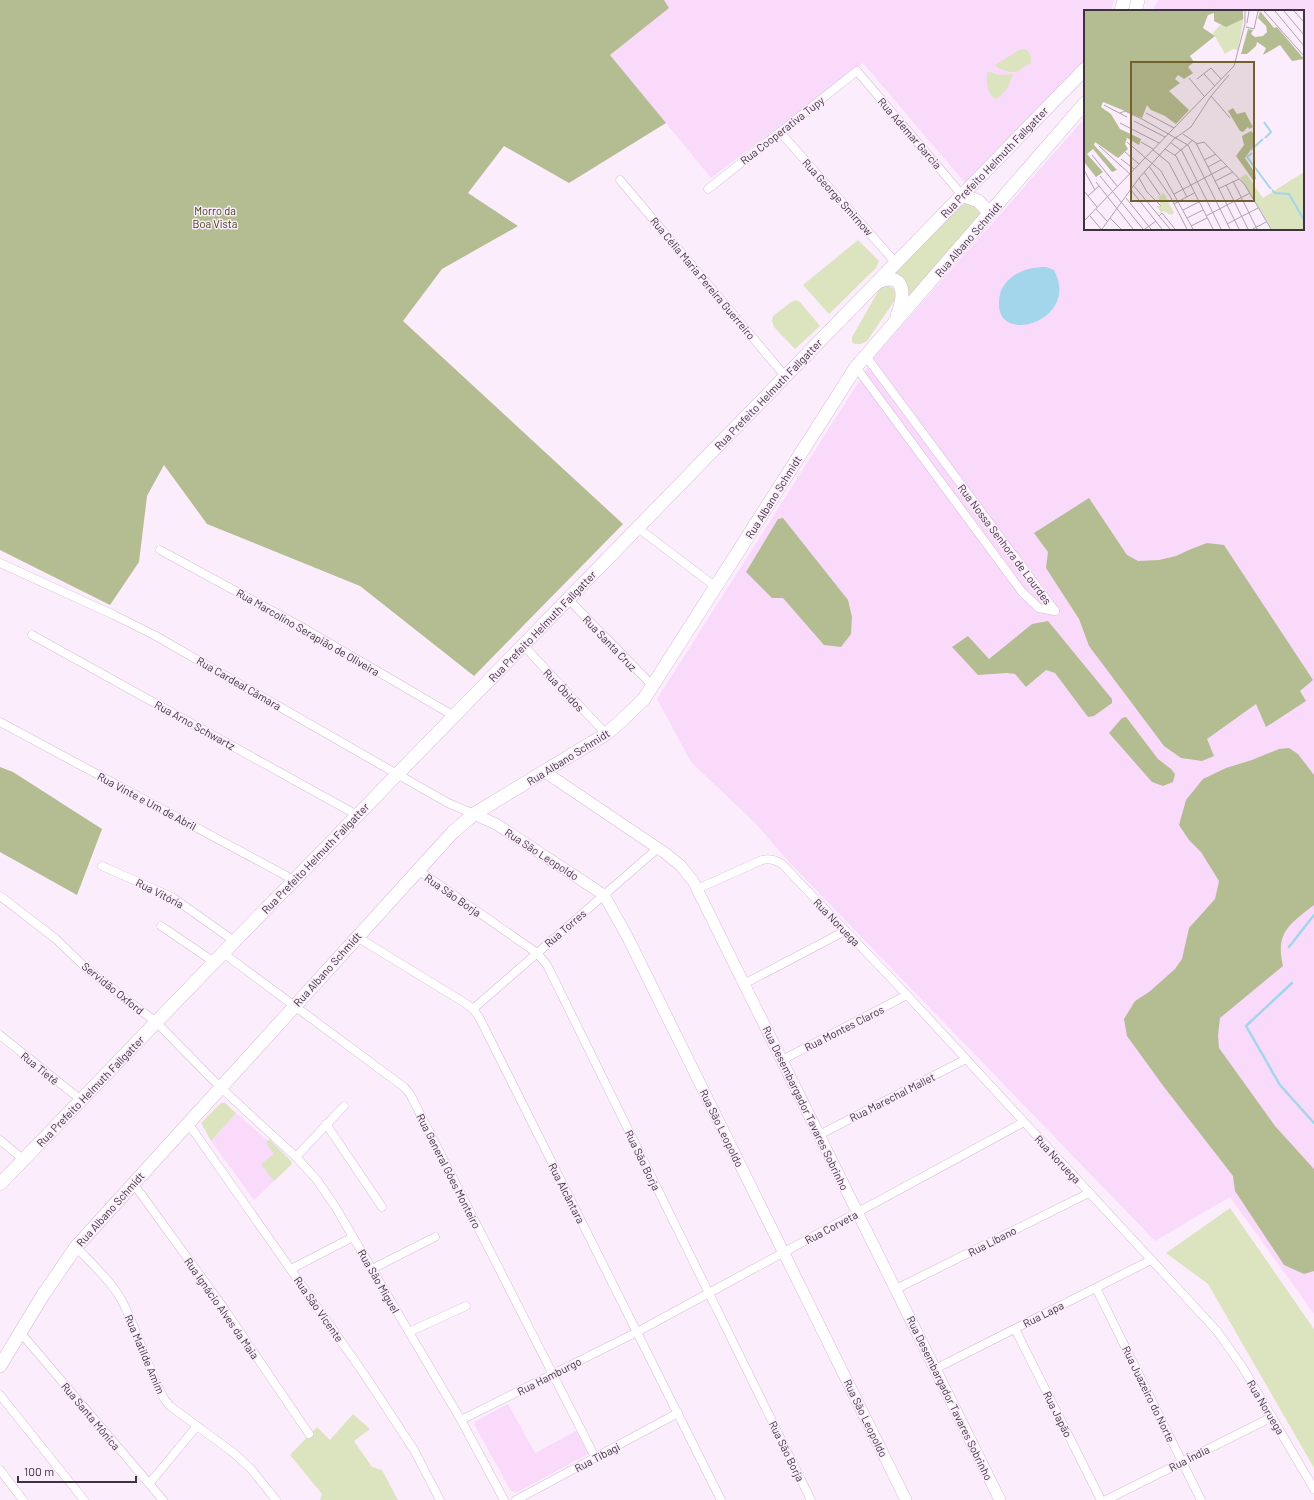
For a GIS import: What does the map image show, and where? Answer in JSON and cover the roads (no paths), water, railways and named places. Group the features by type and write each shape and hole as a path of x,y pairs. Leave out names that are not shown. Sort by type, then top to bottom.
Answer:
{"main road":[{"path":"1121,10 1124,0"},
{"path":"1135,10 1138,0"},
{"name":"Rua Prefeito Helmuth Fallgatter","path":"0,1184 234,941 1084,70"},
{"name":"Rua Albano Schmidt","path":"0,1366 51,1283 76,1247 453,832 474,814 606,734 632,711 653,686 856,367 1084,104"},
{"path":"962,195 978,201 990,213"},
{"path":"876,283 890,279 897,281 902,288 901,304 890,328"}],"street":[{"name":"Rua Ademar Garcia","path":"857,72 962,195"},
{"name":"Rua Cooperativa Tupy","path":"708,189 857,72"},
{"name":"Rua George Smirnow","path":"780,132 896,263"},
{"name":"Rua Célia Maria Pereira Guerreiro","path":"620,180 785,376"},
{"name":"Rua Nossa Senhora de Lourdes","path":"856,367 1022,592 1032,604 1039,608 1055,611 865,355"},
{"path":"638,528 716,587"},
{"path":"981,537 993,528"},
{"name":"Rua Marcolino Serapião de Oliveira","path":"160,550 294,622 454,716"},
{"name":"Rua Cardeal Câmara","path":"0,563 154,635 448,803 474,814"},
{"name":"Rua Santa Cruz","path":"568,599 653,686"},
{"name":"Rua Arno Schwartz","path":"32,636 357,815"},
{"name":"Rua Óbidos","path":"523,645 606,734"},
{"name":"Rua Vinte e Um de Abril","path":"0,722 294,880"},
{"name":"Rua Desembargador Tavares Sobrinho","path":"545,772 658,848 681,866 687,873 697,889 1000,1500"},
{"name":"Rua São Leopoldo","path":"474,814 496,824 604,894 631,945 906,1500"},
{"name":"Rua Torres","path":"473,1009 658,848"},
{"name":"Rua Noruega","path":"697,889 755,862 769,858 782,864 907,995 1226,1342 1314,1489"},
{"name":"Rua Vitória","path":"102,866 172,897 234,941"},
{"name":"Rua São Borja","path":"418,870 537,953 547,965 811,1500"},
{"name":"Servidão Oxford","path":"0,896 56,939 87,969 156,1022 220,1087"},
{"name":"Rua General Góes Monteiro","path":"161,926 219,957 295,1005 398,1081 410,1094 596,1457"},
{"path":"744,984 845,931"},
{"name":"Rua Alcântara","path":"357,937 473,1009 479,1018 721,1500"},
{"name":"Rua Montes Claros","path":"782,1060 907,995"},
{"name":"Rua Tietê","path":"0,1035 81,1100"},
{"name":"Rua Marechal Mallet","path":"819,1135 966,1059"},
{"name":"Rua São Miguel","path":"220,1087 296,1157 314,1176 328,1196 461,1420 504,1500"},
{"path":"296,1157 344,1106"},
{"name":"Rua Corveta","path":"637,1332 1024,1122"},
{"name":"Rua São Vicente","path":"188,1123 364,1374 414,1450 440,1500"},
{"path":"326,1124 382,1207"},
{"path":"0,1140 24,1160"},
{"name":"Rua Ignácio Alves da Maia","path":"133,1183 223,1307 309,1434"},
{"name":"Rua Líbano","path":"896,1289 1089,1192"},
{"path":"291,1268 353,1237"},
{"path":"372,1268 435,1237"},
{"name":"Rua Matilde Amim","path":"76,1247 102,1274 121,1300 132,1322 165,1400 235,1454 251,1469 276,1500"},
{"name":"Rua Lapa","path":"935,1369 1152,1260"},
{"name":"Rua Juazeiro do Norte","path":"1096,1288 1202,1500"},
{"path":"409,1332 466,1306"},
{"name":"Rua Japão","path":"1015,1329 1101,1500"},
{"name":"Rua Santa Mônica","path":"20,1332 163,1500"},
{"name":"Rua Hamburgo","path":"461,1420 637,1332"},
{"path":"0,1395 84,1500"},
{"name":"Rua Tibagi","path":"516,1500 678,1414"},
{"name":"Rua Índia","path":"1106,1500 1272,1417"},
{"path":"150,1484 197,1426"},
{"path":"0,1470 23,1500"}],"water":[{"path":"1046,267 1054,270 1059,288 1057,302 1048,314 1036,322 1023,325 1011,323 1002,317 999,299 1003,286 1018,273 1029,269"}],"waterway":[{"path":"1289,947 1314,915"},
{"path":"1292,983 1246,1026 1280,1085 1314,1123"}],"park label":[{"name":"Morro da Boa Vista","path":"215,216"}]}
